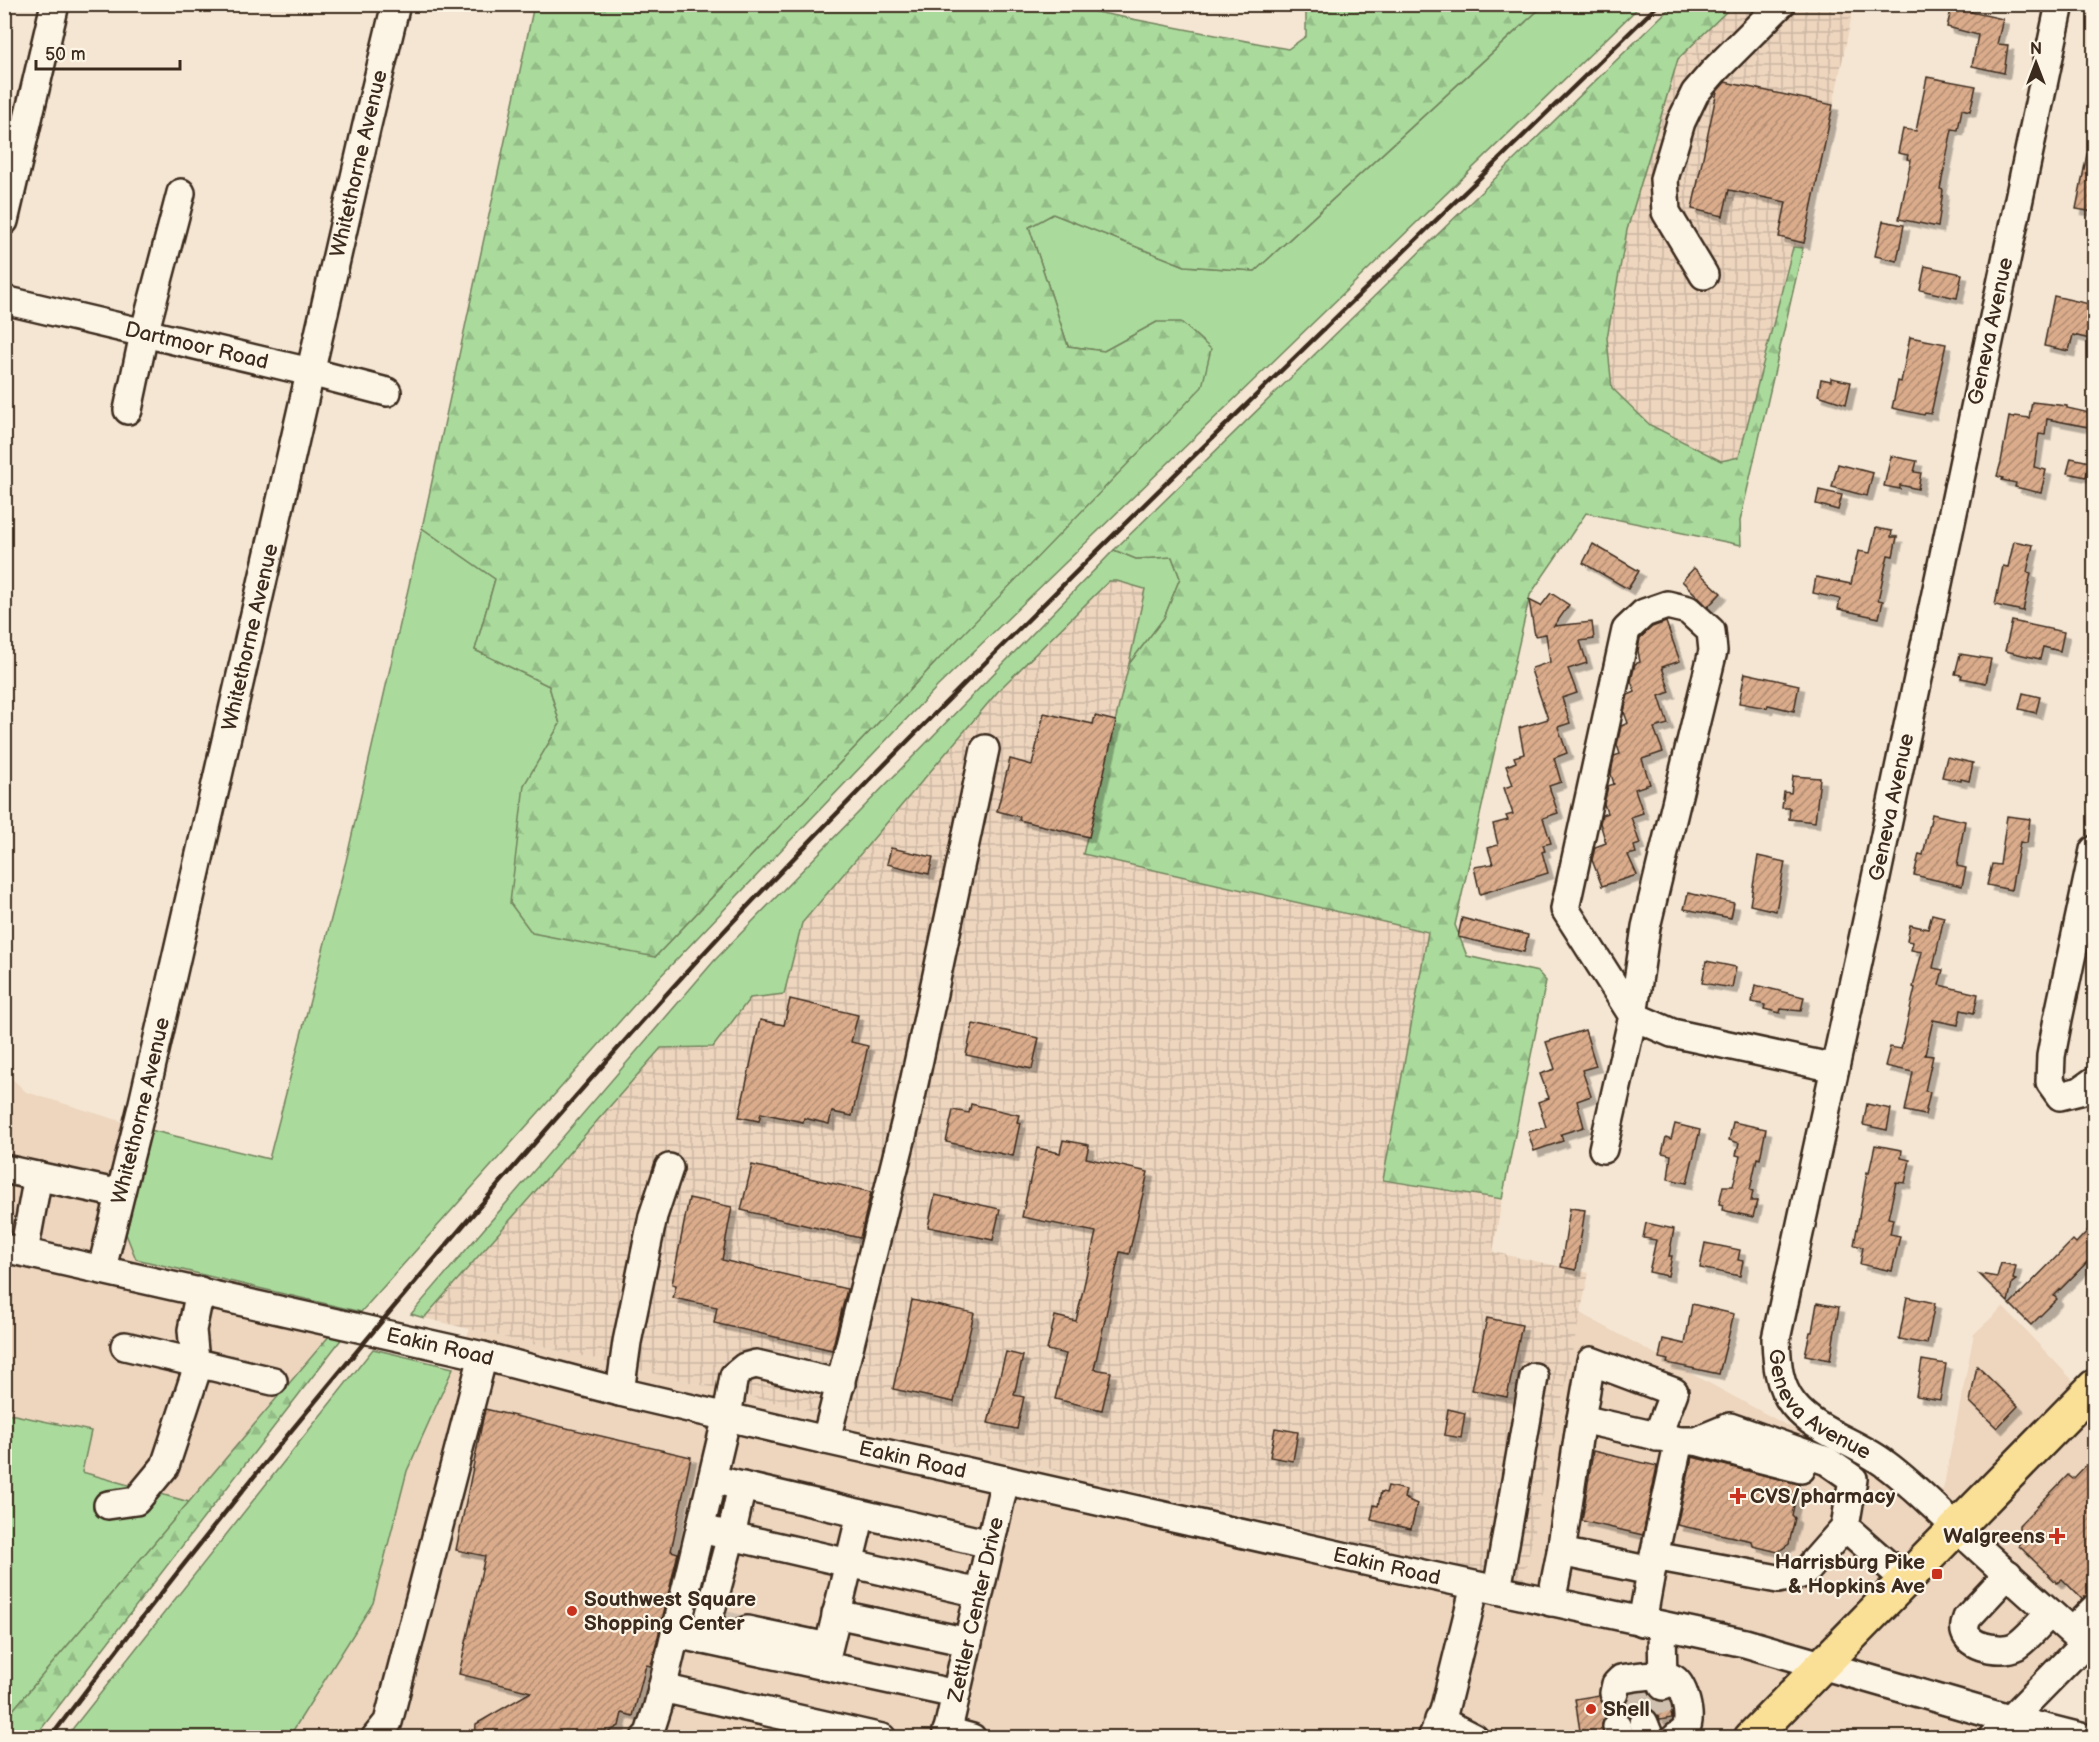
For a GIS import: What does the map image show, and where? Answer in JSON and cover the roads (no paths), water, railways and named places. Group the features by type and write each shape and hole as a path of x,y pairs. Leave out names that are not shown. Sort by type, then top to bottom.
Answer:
{"main road":[{"path":"1752,1737 1956,1528 2090,1400"}],"street":[{"path":"4,221 55,4"},
{"name":"Whitethorne Avenue","path":"102,1268 143,1103 396,4"},
{"path":"1704,275 1666,212 1664,179 1681,122 1695,93 1781,4"},
{"name":"Geneva Avenue","path":"2060,4 1776,1339 1778,1374 1793,1405 1820,1427 1884,1463 1930,1501 1956,1528 2050,1613 2084,1639"},
{"path":"128,410 144,334 182,193"},
{"name":"Dartmoor Road","path":"4,300 387,392"},
{"path":"1603,1149 1633,1016 1646,927 1713,651 1711,631 1688,610 1667,605 1644,613 1626,630 1565,909 1633,1016 1672,1034 1835,1068"},
{"path":"826,1440 907,1116 985,750"},
{"path":"2094,850 2058,1019 2049,1082 2060,1096 2080,1091 2094,1081"},
{"path":"620,1392 627,1342 652,1216 669,1168"},
{"path":"4,1169 120,1194"},
{"path":"9,1249 38,1176"},
{"name":"Eakin Road","path":"9,1249 102,1268 483,1356 620,1392 826,1440 1745,1644 1821,1665 2000,1728 2085,1737"},
{"path":"108,1505 136,1501 165,1466 196,1372 192,1330 200,1291"},
{"path":"125,1346 273,1381"},
{"path":"375,1737 388,1722 483,1356"},
{"path":"1551,1602 1591,1361 1674,1392 1677,1440 1653,1564 1652,1624 1644,1684 1675,1679 1683,1688 1688,1718 1686,1729 1662,1731"},
{"path":"645,1737 649,1734 676,1634 727,1416 734,1376 745,1367 756,1364 841,1384"},
{"path":"1474,1737 1436,1729 1486,1588 1534,1377"},
{"path":"1581,1419 1753,1456 1805,1470 1827,1461"},
{"path":"1561,1552 1778,1579 1802,1574 1845,1527 1853,1479 1827,1461 1730,1427 1677,1440"},
{"path":"712,1479 990,1544"},
{"name":"Zettler Center Drive","path":"955,1735 956,1694 1005,1480"},
{"path":"720,1629 731,1536 742,1486"},
{"path":"826,1656 861,1514"},
{"path":"1845,1527 1905,1580"},
{"path":"700,1529 979,1593"},
{"path":"2008,1574 1967,1618 1964,1627 1967,1637 1976,1644 2002,1650 2016,1646 2050,1613"},
{"path":"2000,1728 2084,1639 2077,1626 2094,1609"},
{"path":"836,1614 968,1642"},
{"path":"676,1634 720,1629 826,1656 956,1694"},
{"path":"720,1629 826,1656"},
{"path":"662,1688 882,1737"}],"tunnel":[{"path":"723,1624 747,1630"},
{"path":"1663,1686 1669,1719"},
{"path":"1639,1689 1644,1723"},
{"path":"1614,1693 1617,1727"}],"railway":[{"path":"50,1738 170,1582 355,1353 547,1129 720,935 970,678 1659,4"}],"place":[{"name":"CVS/pharmacy","path":"1738,1496"},
{"name":"Walgreens","path":"2057,1536"},
{"name":"Harrisburg Pike & Hopkins Ave","path":"1937,1574"},
{"name":"Southwest Square Shopping Center","path":"572,1611"},
{"name":"Shell","path":"1591,1709"}]}
